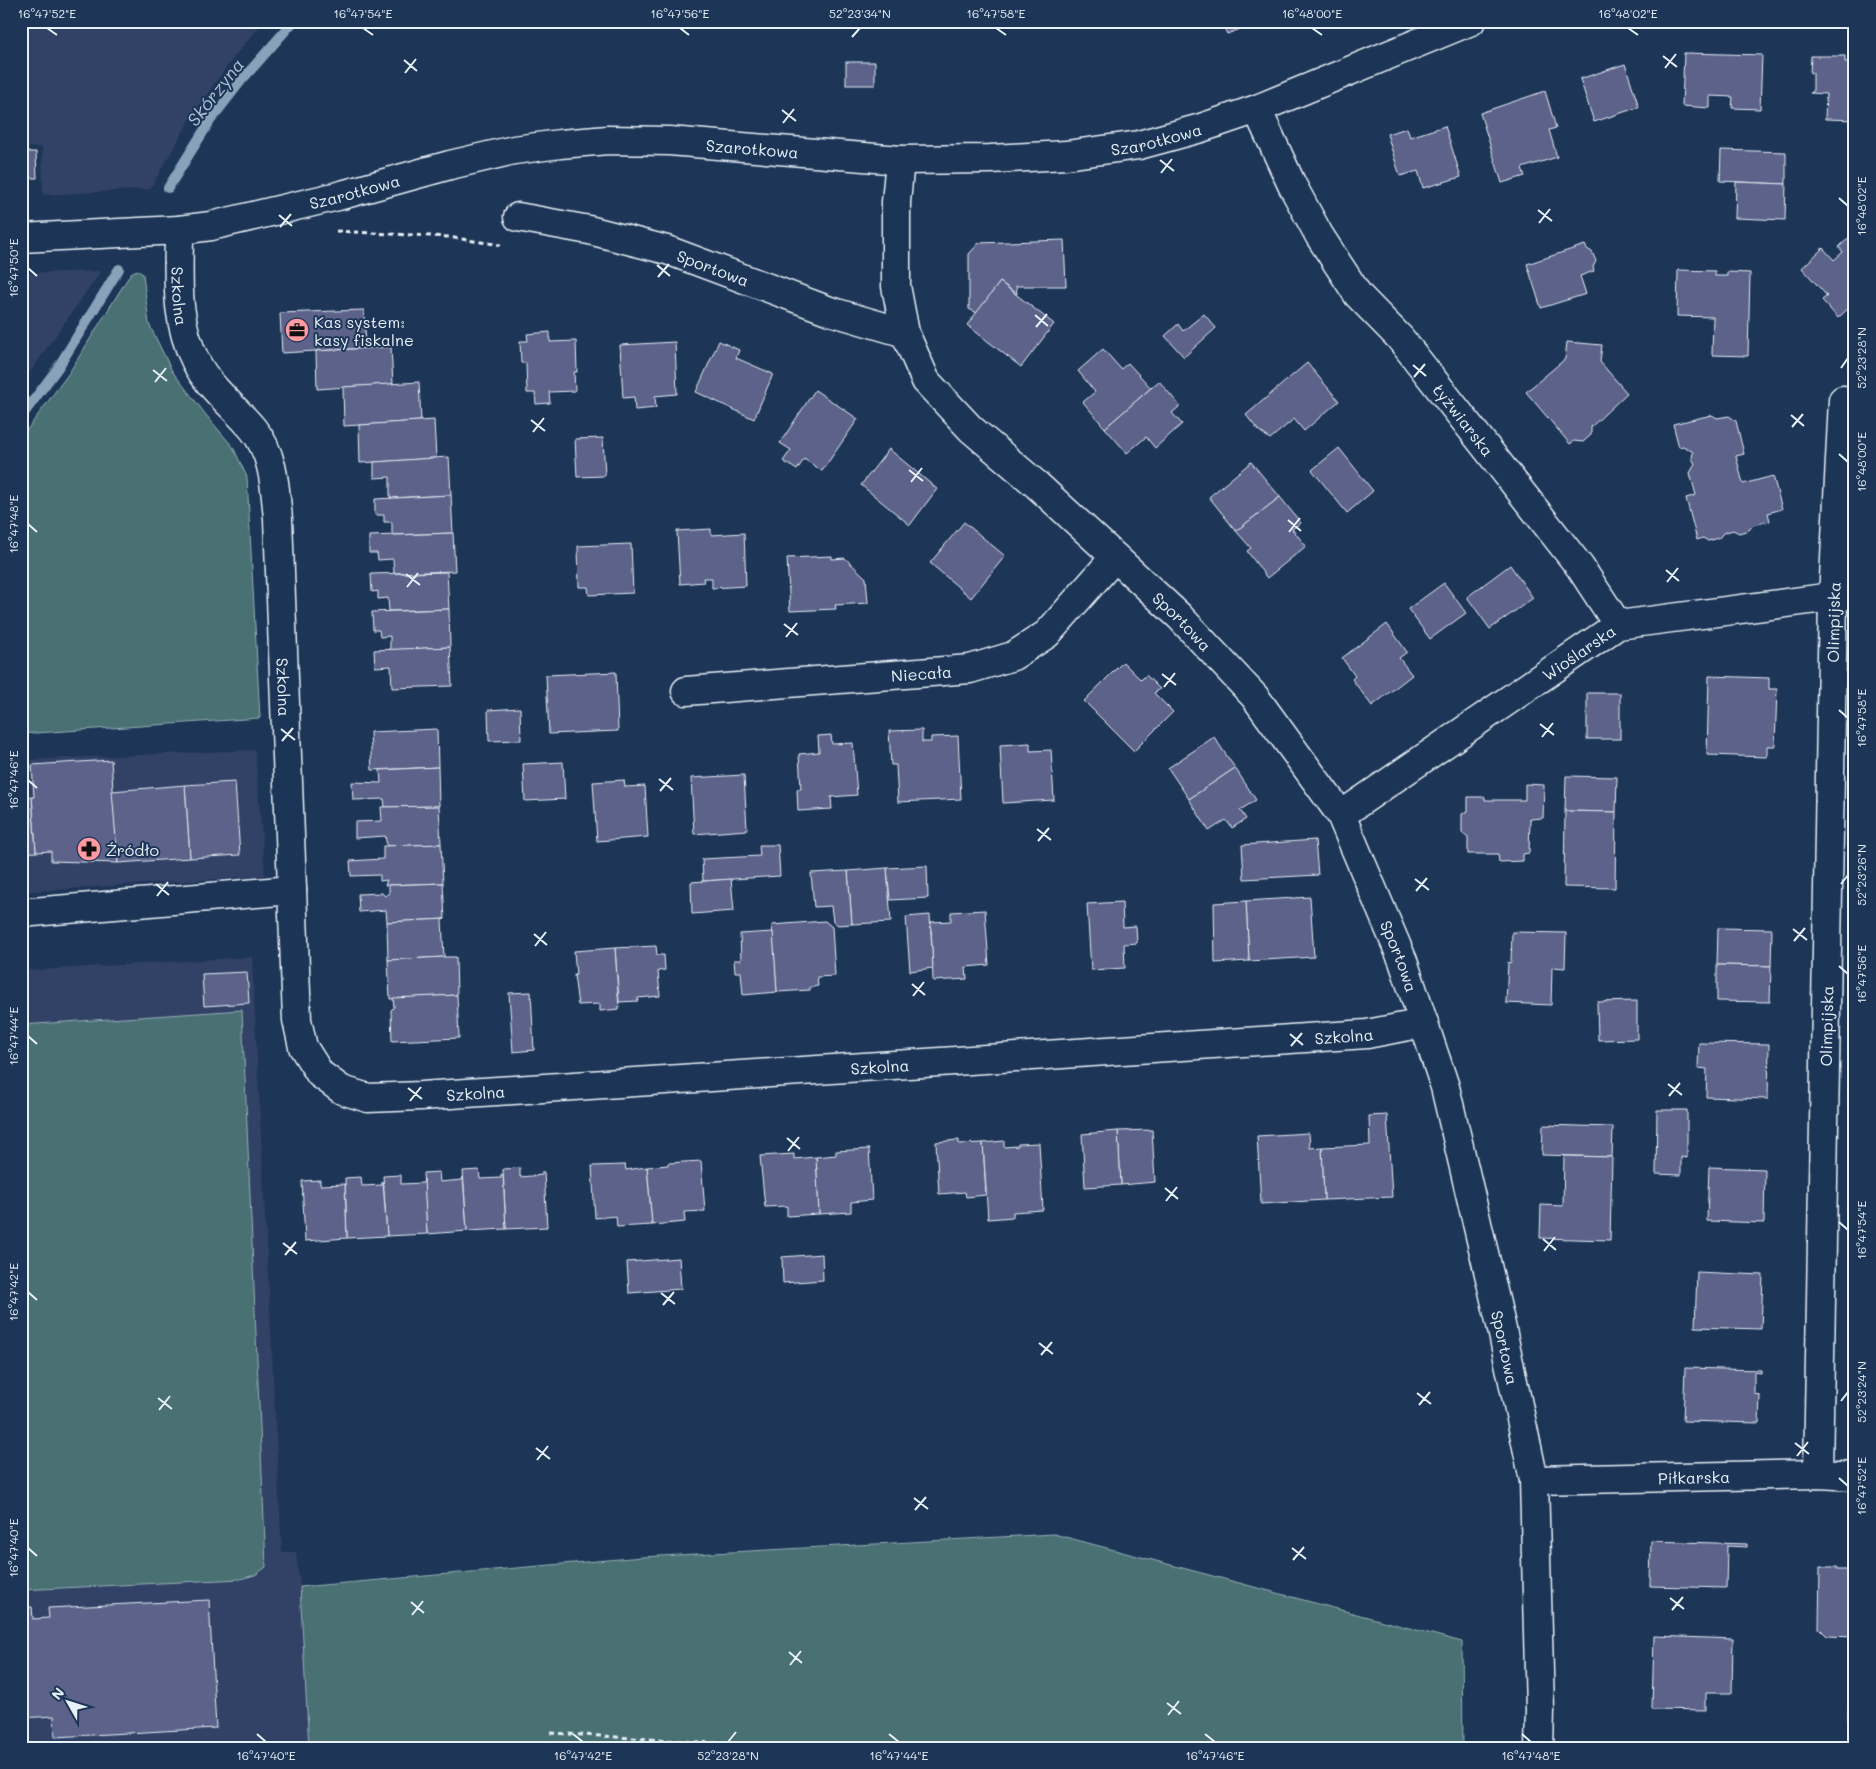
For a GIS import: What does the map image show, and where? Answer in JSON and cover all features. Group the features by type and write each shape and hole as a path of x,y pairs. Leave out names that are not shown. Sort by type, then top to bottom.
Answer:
{"street":[{"name":"Szarotkowa","path":"21,238 179,230 247,218 468,160 514,150 608,140 669,140 900,160 990,159 1066,155 1140,145 1201,128 1256,109 1472,21"},
{"name":"Łyżwiarska","path":"1256,109 1292,185 1318,234 1358,295 1400,338 1580,567 1618,625"},
{"name":"Sportowa","path":"900,160 896,202 896,286 905,333 926,381 971,429 1037,485 1179,616 1255,696 1341,815 1403,961 1445,1087 1501,1325 1534,1480 1540,1710 1539,1748"},
{"name":"Sportowa","path":"518,217 588,230 667,250 830,311 905,333"},
{"name":"Szkolna","path":"179,230 178,306 184,335 196,363 215,389 254,430 266,451 273,473 278,519 297,1020 303,1047 320,1074 342,1090 368,1098 1368,1034 1424,1022"},
{"name":"Olimpijska","path":"1818,1474 1844,596 1843,400"},
{"name":"Niecała","path":"686,691 970,669 1013,656 1047,634 1116,557"},
{"name":"Wioślarska","path":"1341,815 1618,625 1844,596"},
{"path":"21,913 292,890"},
{"name":"Piłkarska","path":"1534,1480 1818,1474 1855,1476"}],"path":[{"path":"335,231 448,237 504,245"},
{"path":"551,1733 730,1744 762,1748"}],"shaded area":[{"path":"21,21 264,21 230,62 195,111 150,189 43,195 42,147 21,148"},
{"path":"101,271 21,385 21,273"},
{"path":"255,750 265,876 21,892 21,760"},
{"path":"252,957 282,1552 296,1552 300,1587 309,1748 21,1748 21,971"}],"green space":[{"path":"137,270 143,274 149,324 172,371 233,447 247,477 260,718 21,734 21,438 69,373 131,273"},
{"path":"242,1010 266,1567 255,1575 240,1579 21,1590 21,1025"},
{"path":"1054,1534 1462,1642 1463,1748 309,1748 300,1587 642,1557"}],"building":[{"path":"67,21 96,21 89,26 82,27 75,26"},
{"path":"115,21 135,21 126,24"},
{"path":"1221,21 1258,21 1258,22 1227,34"},
{"path":"1684,53 1762,55 1760,109 1732,108 1733,97 1710,96 1710,108 1682,106"},
{"path":"1811,56 1845,56 1845,62 1855,62 1855,120 1825,119 1826,94 1810,93 1813,92 1813,73 1810,73"},
{"path":"846,62 875,62 875,85 846,85"},
{"path":"1625,64 1639,107 1594,122 1580,79"},
{"path":"1545,91 1556,128 1549,130 1557,157 1522,168 1525,176 1502,183 1480,113"},
{"path":"1445,126 1461,177 1423,188 1418,171 1400,176 1387,134 1407,128 1410,137"},
{"path":"1721,150 1786,152 1786,184 1720,181"},
{"path":"21,152 36,152 37,178 21,178"},
{"path":"1736,182 1786,184 1785,220 1735,218"},
{"path":"1853,234 1855,236 1855,298 1850,302 1853,304 1838,318 1822,300 1827,296 1802,268 1823,248 1834,260 1843,252 1839,247"},
{"path":"1064,240 1066,286 1016,286 1017,294 1000,282 977,313 969,309 969,254 979,243"},
{"path":"1585,245 1592,252 1596,261 1593,267 1594,271 1580,276 1586,294 1541,308 1527,264"},
{"path":"1678,270 1715,271 1715,276 1727,276 1727,272 1750,273 1748,356 1712,355 1713,317 1677,316"},
{"path":"1000,282 1054,324 1021,367 967,325"},
{"path":"364,310 366,348 282,353 280,313"},
{"path":"1204,314 1216,328 1184,357 1165,336 1178,324 1183,331"},
{"path":"550,332 550,342 576,341 577,372 574,372 575,391 549,392 550,403 536,404 535,393 527,393 526,363 521,363 520,341 528,341 527,334"},
{"path":"719,341 739,350 736,358 773,374 754,419 696,392"},
{"path":"675,342 677,394 655,396 656,408 635,410 634,397 623,398 620,345"},
{"path":"1567,342 1602,345 1600,362 1627,393 1591,427 1591,435 1583,442 1574,441 1570,444 1526,392 1565,359"},
{"path":"391,347 393,384 317,389 316,351"},
{"path":"1103,349 1121,369 1128,363 1151,388 1105,428 1083,402 1095,392 1078,371"},
{"path":"1307,363 1339,401 1304,431 1294,419 1270,439 1258,430 1246,415"},
{"path":"1159,381 1180,406 1172,413 1182,424 1155,448 1146,437 1127,453 1105,428"},
{"path":"419,382 421,421 344,426 343,387"},
{"path":"815,390 858,419 822,471 804,459 797,470 783,461 791,450 780,443"},
{"path":"1712,415 1717,418 1729,416 1736,421 1744,454 1736,456 1743,484 1773,476 1782,509 1768,513 1770,521 1753,525 1749,530 1739,533 1733,530 1723,533 1719,538 1708,541 1703,538 1697,540 1686,498 1696,495 1690,473 1695,464 1692,458 1693,452 1683,446 1679,447 1673,424"},
{"path":"434,420 436,458 360,463 359,425"},
{"path":"603,438 605,476 577,477 575,439"},
{"path":"1339,448 1373,491 1347,513 1312,470"},
{"path":"889,449 937,489 910,525 861,485"},
{"path":"449,457 451,495 390,498 390,477 374,478 374,462"},
{"path":"1251,462 1280,497 1236,531 1209,497"},
{"path":"451,495 453,533 392,535 392,522 384,522 384,515 375,515 375,499"},
{"path":"1280,497 1301,523 1292,529 1306,546 1267,578 1247,551 1251,548 1236,531"},
{"path":"964,522 1005,556 971,598 930,563"},
{"path":"711,529 711,535 744,533 746,586 712,588 712,578 703,578 704,582 680,584 677,531"},
{"path":"453,533 455,571 394,573 393,559 378,560 377,553 369,553 369,536"},
{"path":"631,544 633,593 589,595 588,587 579,587 578,546"},
{"path":"832,556 832,559 845,558 866,578 868,603 835,605 836,609 790,611 787,558"},
{"path":"1510,565 1533,598 1490,629 1467,597"},
{"path":"447,572 449,609 389,611 388,598 378,599 378,591 372,592 371,574"},
{"path":"1444,583 1466,613 1430,639 1408,609"},
{"path":"449,609 450,647 390,650 390,636 380,637 379,630 373,630 372,612"},
{"path":"1387,624 1407,652 1399,658 1412,675 1372,706 1352,679 1355,676 1342,658"},
{"path":"450,647 452,686 392,688 391,666 375,667 374,650"},
{"path":"1123,662 1141,680 1146,675 1160,689 1154,693 1173,712 1134,751 1084,701"},
{"path":"616,672 618,731 549,734 546,675"},
{"path":"1709,676 1769,678 1769,689 1777,689 1775,746 1767,746 1767,757 1707,755"},
{"path":"1587,693 1620,693 1620,739 1587,739"},
{"path":"520,708 521,740 489,741 488,710"},
{"path":"437,729 438,767 372,770 370,732"},
{"path":"922,730 922,742 931,742 931,737 958,736 961,799 898,802 896,765 891,765 889,731"},
{"path":"831,735 832,744 853,743 857,795 831,797 832,809 798,811 797,789 801,789 799,754 819,752 818,736"},
{"path":"1214,737 1235,768 1189,799 1168,768"},
{"path":"1030,743 1030,751 1051,750 1054,800 1003,803 1000,745"},
{"path":"111,760 118,863 51,861 51,851 36,852 32,765"},
{"path":"563,762 565,799 525,801 523,764"},
{"path":"438,767 439,806 385,807 384,799 353,800 352,782 381,783 380,770"},
{"path":"1235,768 1256,800 1240,810 1246,819 1232,828 1226,820 1209,831 1189,799"},
{"path":"744,775 747,830 694,834 691,778"},
{"path":"1566,776 1617,777 1616,812 1565,811"},
{"path":"624,780 625,787 645,786 648,837 597,841 593,782"},
{"path":"235,782 240,855 190,858 185,785"},
{"path":"1525,784 1544,785 1543,818 1530,819 1529,853 1523,854 1523,861 1499,862 1498,854 1468,854 1468,838 1462,833 1462,814 1468,811 1468,797 1485,797 1485,800 1525,800"},
{"path":"185,785 190,858 118,863 112,791"},
{"path":"32,797 36,852 21,853 21,798"},
{"path":"439,806 441,844 387,846 385,836 355,838 355,822 382,821 381,807"},
{"path":"1565,811 1616,812 1615,888 1564,887"},
{"path":"1315,840 1318,875 1244,879 1242,845"},
{"path":"441,844 443,883 385,885 387,880 380,881 380,875 351,876 350,861 383,859 383,846"},
{"path":"759,845 778,845 780,876 703,881 702,859 760,856"},
{"path":"927,866 928,898 890,900 887,868"},
{"path":"887,868 891,922 852,924 848,871"},
{"path":"848,871 852,924 838,925 833,921 831,906 814,907 811,873"},
{"path":"731,879 734,911 692,914 691,882"},
{"path":"443,883 445,919 387,922 386,910 359,912 358,894 382,893 385,896 389,893 389,885"},
{"path":"1310,897 1314,957 1249,961 1246,901"},
{"path":"1246,901 1249,961 1215,963 1214,903"},
{"path":"1122,902 1123,927 1136,926 1137,943 1124,944 1125,968 1091,970 1087,904"},
{"path":"985,910 989,965 966,967 967,979 933,981 931,922 951,921 951,912"},
{"path":"930,915 933,968 910,971 906,917"},
{"path":"445,919 442,920 444,957 388,960 387,922"},
{"path":"825,921 832,927 835,976 817,977 818,986 810,987 810,990 777,992 772,925"},
{"path":"1718,928 1772,929 1771,966 1717,965"},
{"path":"773,932 777,992 743,995 741,972 735,972 734,960 741,960 740,934"},
{"path":"1512,932 1566,933 1565,968 1552,967 1551,1005 1506,1003 1508,962 1511,963"},
{"path":"656,946 657,955 664,955 665,970 658,971 660,996 638,998 638,1001 619,1002 615,948"},
{"path":"615,948 619,1009 600,1011 600,1004 578,1005 574,975 576,975 574,951"},
{"path":"456,957 457,995 390,999 388,960"},
{"path":"1717,965 1771,966 1770,1002 1717,1001"},
{"path":"247,972 249,1003 204,1006 202,974"},
{"path":"531,992 534,1050 513,1052 509,993"},
{"path":"457,995 459,1038 392,1041 391,1010 394,1007 393,998"},
{"path":"1637,1001 1637,1039 1598,1040 1597,1002"},
{"path":"1699,1043 1769,1044 1768,1099 1706,1097 1707,1069 1698,1068"},
{"path":"1657,1110 1687,1110 1687,1158 1681,1157 1681,1175 1656,1174"},
{"path":"1387,1115 1392,1197 1324,1200 1322,1147 1370,1145 1369,1116"},
{"path":"1543,1125 1613,1127 1612,1157 1542,1155"},
{"path":"1152,1130 1155,1182 1121,1185 1118,1131"},
{"path":"1118,1131 1121,1185 1085,1187 1082,1134"},
{"path":"1309,1133 1310,1148 1322,1147 1324,1200 1261,1204 1257,1136"},
{"path":"959,1140 959,1144 983,1143 986,1195 966,1197 965,1192 939,1194 936,1142"},
{"path":"1004,1141 1004,1147 1039,1143 1043,1210 1013,1212 1013,1217 988,1219 983,1143"},
{"path":"869,1149 872,1200 851,1202 851,1212 819,1214 816,1157 836,1155 836,1151"},
{"path":"794,1154 794,1159 816,1157 819,1214 787,1216 787,1206 765,1207 760,1156"},
{"path":"1564,1156 1612,1157 1610,1240 1540,1238 1541,1205 1563,1206"},
{"path":"701,1161 705,1211 684,1212 685,1222 652,1225 647,1167 668,1165 668,1163"},
{"path":"625,1165 626,1170 647,1167 652,1225 617,1227 616,1216 595,1218 592,1166"},
{"path":"1709,1167 1765,1169 1764,1223 1707,1221"},
{"path":"520,1168 520,1177 542,1175 542,1172 544,1172 547,1227 506,1229 503,1169"},
{"path":"479,1170 480,1179 501,1178 501,1174 503,1175 506,1229 467,1231 463,1171"},
{"path":"439,1172 440,1182 462,1180 463,1177 467,1231 427,1234 423,1173"},
{"path":"401,1175 401,1184 423,1183 424,1179 427,1234 387,1236 383,1176"},
{"path":"361,1177 362,1186 382,1185 383,1182 387,1236 347,1238 345,1178"},
{"path":"320,1180 320,1185 345,1184 347,1238 305,1241 302,1181"},
{"path":"822,1254 823,1280 783,1283 782,1257"},
{"path":"679,1258 681,1289 629,1293 627,1262"},
{"path":"1697,1272 1763,1275 1761,1329 1695,1327"},
{"path":"1685,1368 1761,1370 1761,1373 1754,1372 1754,1394 1760,1395 1759,1423 1683,1421"},
{"path":"1651,1541 1747,1544 1747,1547 1727,1546 1726,1588 1650,1586"},
{"path":"1820,1567 1837,1567 1837,1570 1855,1568 1855,1637 1827,1636 1819,1628"},
{"path":"209,1600 216,1728 55,1737 54,1716 21,1718 21,1608 32,1607 33,1619 49,1618 48,1608"},
{"path":"1654,1636 1733,1639 1732,1693 1706,1693 1706,1710 1652,1709"},
{"path":"1849,1687 1855,1687 1855,1720 1848,1720"}],"waterway":[{"name":"Skórzyna","path":"168,188 210,121 241,81 294,21"},
{"name":"Skórzyna","path":"21,417 57,369 119,269"}],"place":[{"name":"Kas system: kasy fiskalne","path":"297,330"},
{"name":"Źródło","path":"89,849"}]}
